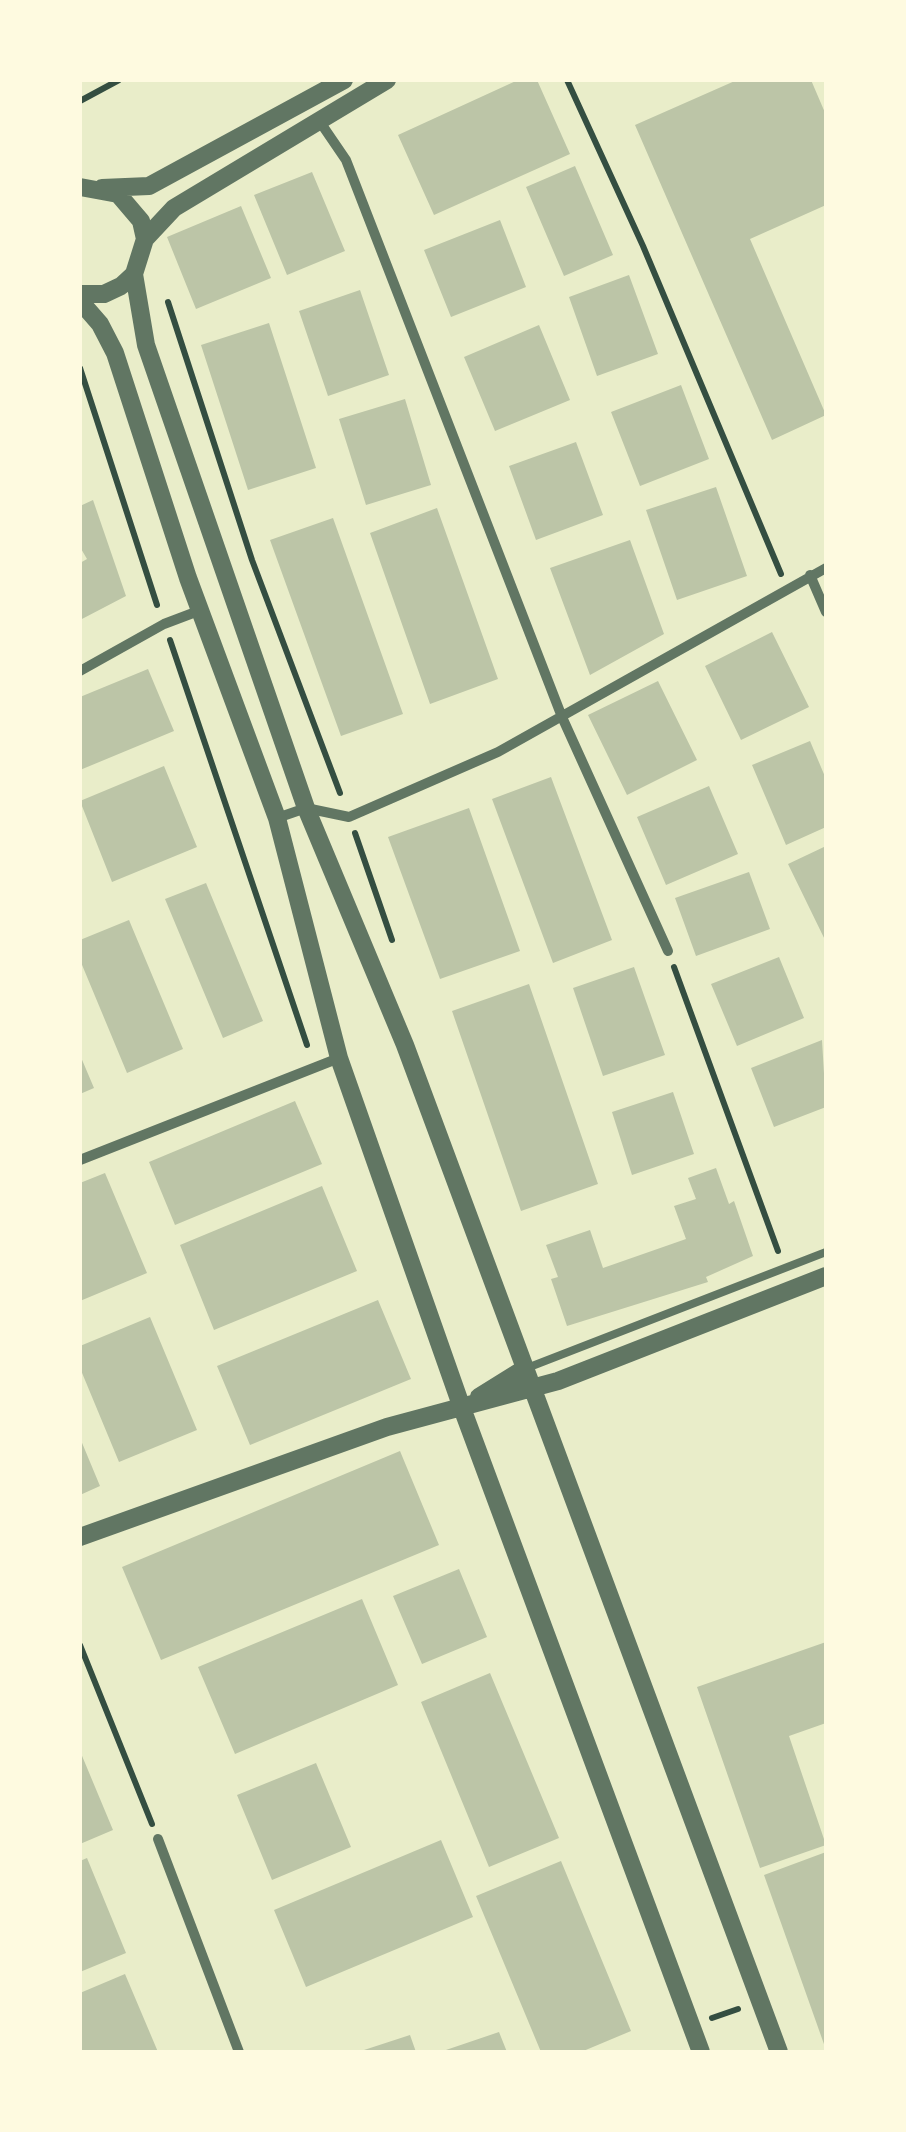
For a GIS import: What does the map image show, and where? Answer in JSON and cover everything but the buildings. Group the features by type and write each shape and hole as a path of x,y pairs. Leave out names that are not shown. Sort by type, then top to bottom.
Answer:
{"street":[{"path":"80,188 150,186 344,80"},
{"path":"387,80 174,208 145,240 134,274 146,345 306,808 405,1045 779,2052"},
{"path":"318,119 346,160 562,717 668,952"},
{"path":"102,188 132,206 145,240"},
{"path":"134,274 104,294 80,298 100,324 115,354 201,610 277,818 339,1058 462,1408 701,2052"},
{"path":"277,818 306,808 349,818 498,752 826,568"},
{"path":"810,575 826,612"},
{"path":"80,671 164,624 201,610"},
{"path":"80,1160 339,1058"},
{"path":"80,1537 369,1433 530,1390 824,1283"},
{"path":"462,1408 524,1369"},
{"path":"158,1839 239,2052"}],"lane":[{"path":"524,1369 826,1252"}],"path":[{"path":"80,102 119,80"},
{"path":"566,80 643,246 786,587"},
{"path":"168,302 252,560 394,945"},
{"path":"80,368 314,1068"},
{"path":"668,952 784,1269"},
{"path":"80,1645 158,1839"},
{"path":"691,2025 760,2002"}]}
